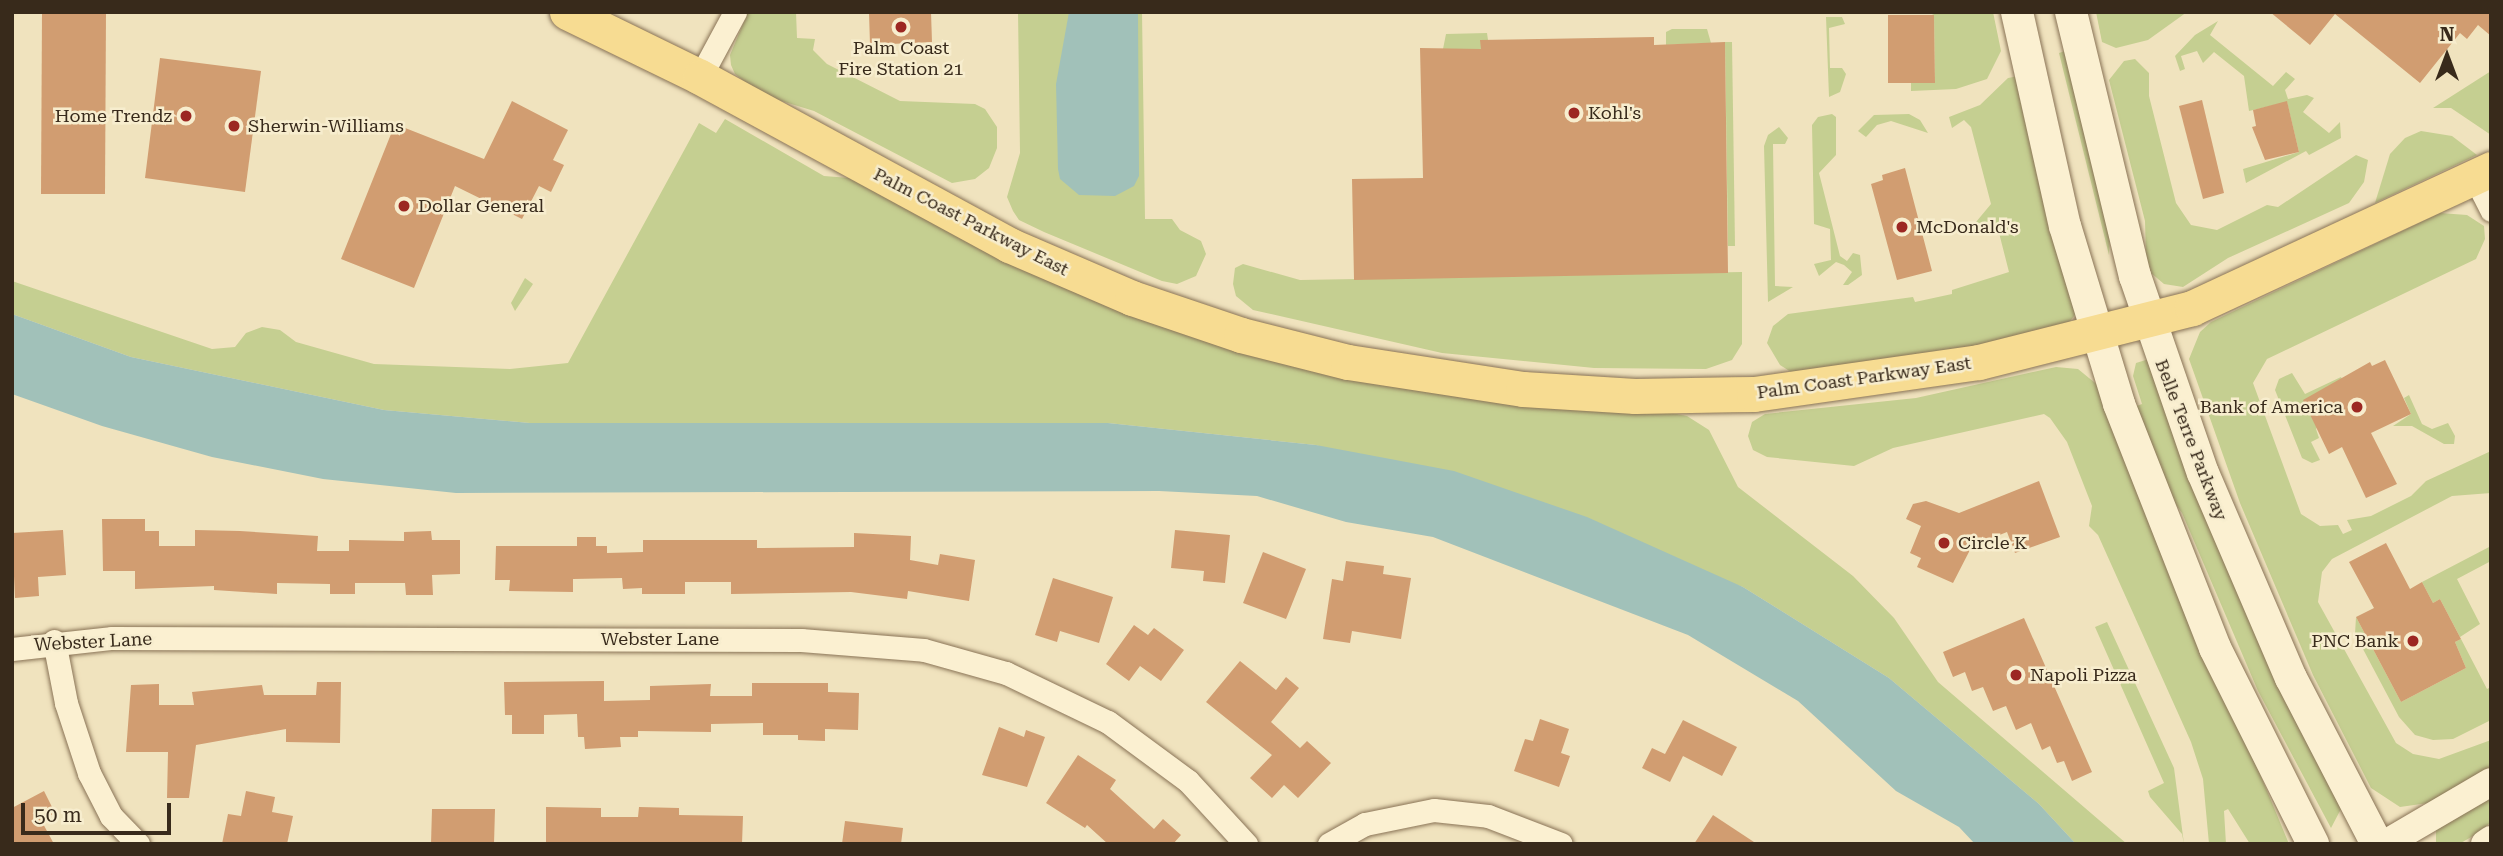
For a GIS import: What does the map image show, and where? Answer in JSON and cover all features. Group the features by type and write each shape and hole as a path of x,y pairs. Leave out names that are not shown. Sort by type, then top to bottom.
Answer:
{"main road":[{"name":"Palm Coast Parkway East","path":"567,12 700,77 972,226 1076,275 1241,335 1379,369 1560,392 1754,394 1918,373 2095,333 2192,308 2483,172"},
{"path":"2017,12 2065,226 2095,333 2183,576 2262,748 2313,844"},
{"name":"Belle Terre Parkway","path":"2071,12 2098,135 2148,320 2247,580 2291,678 2377,844"}],"street":[{"path":"700,77 735,12"},
{"path":"2483,172 2491,210"},
{"name":"Webster Lane","path":"12,649 54,641 801,640 924,650 1006,673 1092,713 1174,769 1247,844"},
{"path":"54,641 73,728 92,782 111,816 138,844"},
{"path":"2385,844 2491,782"},
{"path":"1329,844 1365,824 1434,810 1488,816 1561,844"},
{"path":"2485,844 2491,840"}],"green space":[{"path":"748,12 796,12 797,38 815,39 813,50 827,64 900,101 975,104 985,109 997,127 997,148 989,168 975,179 952,183 814,111 762,95 735,74 731,65 730,55"},
{"path":"1018,12 1142,12 1145,219 1172,219 1180,230 1201,241 1206,254 1196,276 1177,284 1162,281 1019,220 1007,197 1020,153"},
{"path":"1927,12 1993,12 2001,51 1987,79 1956,89 1911,91 1911,83 1935,82 1934,15"},
{"path":"2096,12 2187,12 2148,40 2116,48 2102,42"},
{"path":"1826,17 1842,17 1845,24 1829,28 1830,68 1842,68 1846,74 1840,92 1829,97"},
{"path":"2218,21 2210,35 2273,86 2286,72 2295,79 2285,90 2288,99 2307,95 2314,98 2303,112 2329,133 2340,122 2341,138 2309,155 2306,151 2246,183 2243,169 2299,152 2287,102 2249,111 2244,76 2214,52 2203,63 2197,51 2181,56 2185,69 2180,71 2175,56 2195,35"},
{"path":"1672,29 1707,29 1711,43 1666,45 1666,32"},
{"path":"1487,33 1488,40 1481,40 1481,49 1443,49 1446,34"},
{"path":"1725,42 1732,42 1735,246 1728,246"},
{"path":"2068,50 2110,237 2109,255 2059,53"},
{"path":"2135,59 2149,73 2149,96 2176,203 2191,225 2217,230 2267,205 2278,207 2356,155 2368,160 2364,182 2349,203 2228,258 2183,287 2164,284 2151,273 2146,257 2145,221 2109,80 2124,61"},
{"path":"2491,71 2491,135 2451,108 2433,108"},
{"path":"2019,76 2077,312 2068,324 2000,344 1791,372 1780,365 1767,343 1773,326 1788,314 1913,297 1915,302 1952,294 1952,290 2009,272 1998,229 1992,222 1979,231 1976,222 1991,204 1971,127 1964,120 1952,128 1949,117 1980,105 2008,78"},
{"path":"1832,114 1836,117 1836,155 1819,173 1840,256 1847,261 1853,253 1860,255 1862,275 1848,285 1843,285 1852,272 1844,265 1836,262 1819,276 1814,264 1831,260 1830,229 1814,224 1812,125 1818,117"},
{"path":"1909,114 1920,120 1928,133 1891,121 1877,125 1866,137 1858,131 1874,115"},
{"path":"725,119 824,176 862,179 1124,307 1687,416 1709,430 1738,487 1853,576 1894,618 1938,682 2127,844 2076,844 2039,804 1889,678 1743,587 1316,445 1108,423 530,423 384,410 131,357 12,314 12,281 212,349 235,347 246,333 262,327 280,330 296,342 374,364 510,369 568,363 699,123 716,133"},
{"path":"1779,127 1788,138 1785,144 1773,144 1775,286 1793,287 1768,302 1764,146 1768,135"},
{"path":"2421,131 2452,136 2477,155 2375,203 2390,154 2405,138"},
{"path":"2440,213 2467,215 2484,226 2485,239 2476,259 2267,359 2253,383 2301,514 2320,526 2338,525 2343,534 2352,530 2347,520 2371,516 2411,496 2426,481 2491,451 2491,493 2452,496 2332,559 2322,572 2318,602 2396,743 2413,754 2439,759 2491,740 2491,769 2428,803 2400,807 2371,788 2313,675 2240,503 2189,359 2200,332 2211,322"},
{"path":"1243,264 1300,280 1742,272 1742,344 1732,360 1706,369 1594,368 1442,353 1253,310 1236,296 1233,284 1235,268"},
{"path":"525,278 533,284 515,311 511,303"},
{"path":"2149,359 2342,807 2331,828 2258,691 2182,513 2157,478 2131,408 2142,404 2133,376 2136,363"},
{"path":"2056,367 2078,369 2100,387 2289,844 2250,844 2228,809 2224,811 2226,844 2209,844 2203,779 2191,742 2098,535 2089,526 2092,506 2067,442 2050,418 2044,414 1893,448 1854,466 1767,457 1753,450 1748,436 1752,422 1765,414 1916,398"},
{"path":"2292,373 2305,394 2341,377 2343,381 2316,429 2319,438 2311,442 2320,460 2312,463 2302,458 2275,390 2279,379"},
{"path":"2409,395 2422,424 2432,429 2448,423 2455,436 2454,444 2444,444 2412,426 2393,426 2411,414 2404,398"},
{"path":"2491,546 2491,561 2457,579 2480,624 2460,637 2440,599 2433,603 2422,582"},
{"path":"2356,617 2401,702 2466,668 2455,642 2461,639 2487,689 2491,687 2491,720 2453,739 2433,740 2415,735 2399,717 2355,634"},
{"path":"2107,622 2174,768 2184,844 2182,834 2150,797 2148,791 2164,783 2095,627"},
{"path":"2491,798 2491,822 2480,832 2459,844 2436,844 2436,830"}],"water":[{"path":"1069,12 1138,12 1139,176 1134,186 1115,196 1079,195 1060,179 1056,84"},
{"path":"12,314 131,357 384,410 530,423 1108,423 1316,445 1454,471 1587,517 1743,587 1889,678 2039,804 2076,844 1975,844 1959,827 1896,791 1798,701 1688,635 1433,537 1346,522 1257,496 1159,491 456,493 323,479 212,457 102,426 12,394"}],"building":[{"path":"42,12 106,12 105,194 41,194"},
{"name":"Palm Coast Fire Station 21","path":"869,12 931,12 932,42 870,45"},
{"path":"2270,12 2491,12 2491,36 2478,25 2467,39 2460,33 2420,83 2335,14 2310,45"},
{"path":"1888,15 1934,15 1935,83 1888,83"},
{"name":"Kohl's","path":"1654,37 1654,45 1725,42 1728,273 1354,280 1352,179 1423,178 1420,48 1481,49 1480,40"},
{"path":"160,58 261,71 245,192 145,178"},
{"path":"2202,100 2224,193 2203,199 2179,106"},
{"name":"Dollar General","path":"512,101 568,130 553,160 564,165 551,192 539,186 522,219 455,186 414,288 341,259 395,124 484,159"},
{"path":"2287,101 2299,152 2265,160 2252,127 2256,126 2253,110"},
{"name":"McDonald's","path":"1905,168 1932,271 1897,280 1871,184 1883,180 1882,175"},
{"name":"Bank of America","path":"2385,360 2411,414 2371,433 2397,484 2366,498 2342,447 2329,454 2303,400 2370,362 2372,366"},
{"path":"2039,481 2060,537 2015,553 2007,532 1972,546 1953,583 1917,567 1921,558 1910,553 1921,526 1906,519 1913,504 1926,501 1959,513"},
{"path":"102,519 145,519 145,531 159,531 159,546 195,546 195,530 240,531 318,536 317,551 349,551 349,540 404,541 404,532 431,531 432,540 460,540 460,574 432,575 433,595 406,595 405,583 355,583 355,594 330,594 330,584 277,583 277,594 214,590 214,586 135,589 135,571 103,571"},
{"path":"63,530 66,575 38,577 39,596 15,598 12,533"},
{"path":"1175,530 1230,535 1225,583 1203,581 1204,571 1171,568"},
{"path":"854,533 911,536 910,560 938,565 940,554 975,560 969,601 908,591 907,599 851,592 731,594 731,582 685,582 685,594 642,594 642,588 623,589 622,578 573,579 573,592 509,591 510,580 495,580 496,546 577,546 577,537 596,537 596,546 607,546 607,553 643,552 643,540 757,540 757,548 854,547"},
{"name":"PNC Bank","path":"2386,543 2410,589 2422,582 2433,603 2440,599 2461,639 2455,642 2466,668 2401,702 2356,617 2374,608 2349,562"},
{"path":"1263,552 1306,569 1286,619 1243,603"},
{"path":"1346,561 1384,566 1383,574 1411,578 1401,639 1352,631 1350,643 1323,639 1332,579 1343,581"},
{"path":"1053,578 1113,597 1099,643 1060,631 1057,642 1035,635"},
{"path":"2024,618 2092,772 2072,781 2064,761 2057,763 2050,746 2042,750 2031,723 2016,730 2006,706 1993,711 1983,687 1972,691 1965,672 1953,677 1943,652"},
{"path":"1134,625 1148,635 1154,628 1184,650 1161,681 1140,666 1129,681 1106,664"},
{"path":"1240,661 1276,690 1286,677 1299,688 1271,722 1300,748 1307,741 1331,763 1298,798 1284,785 1272,798 1250,778 1272,755 1206,702"},
{"path":"604,681 604,701 650,700 650,686 711,684 710,696 752,696 752,683 828,683 828,692 859,693 858,730 825,729 825,741 798,740 798,735 763,735 763,723 711,724 711,732 638,731 638,737 620,737 621,747 585,749 584,737 578,737 577,714 544,715 544,734 512,734 512,715 505,715 504,682"},
{"path":"317,682 341,682 340,743 286,742 286,729 196,745 189,798 167,798 168,752 126,752 131,685 159,684 159,705 194,705 192,692 262,685 264,695 316,695"},
{"path":"1540,719 1569,729 1561,753 1570,756 1559,787 1514,771 1525,739 1533,741"},
{"path":"1683,720 1737,747 1722,776 1683,756 1670,782 1642,768 1652,748 1665,754"},
{"path":"999,727 1024,737 1026,730 1045,737 1027,787 982,775"},
{"path":"1078,755 1116,780 1110,789 1154,829 1163,819 1181,835 1173,844 1108,844 1087,825 1085,828 1046,803"},
{"path":"44,791 55,813 41,820 54,844 12,844 12,808"},
{"path":"246,791 275,797 272,812 293,816 287,844 222,844 228,814 241,816"},
{"path":"546,807 601,808 601,817 638,817 639,807 679,808 679,815 743,816 742,844 546,844"},
{"path":"432,809 495,809 494,844 431,844"},
{"path":"1713,815 1757,844 1694,844"},
{"path":"845,821 903,828 901,844 842,844"}],"place":[{"name":"Palm Coast Fire Station 21","path":"901,27"},
{"name":"Kohl's","path":"1574,113"},
{"name":"Home Trendz","path":"186,116"},
{"name":"Sherwin-Williams","path":"234,126"},
{"name":"Dollar General","path":"404,206"},
{"name":"McDonald's","path":"1902,227"},
{"name":"Bank of America","path":"2357,407"},
{"name":"Circle K","path":"1944,543"},
{"name":"PNC Bank","path":"2413,641"},
{"name":"Napoli Pizza","path":"2016,675"}]}
